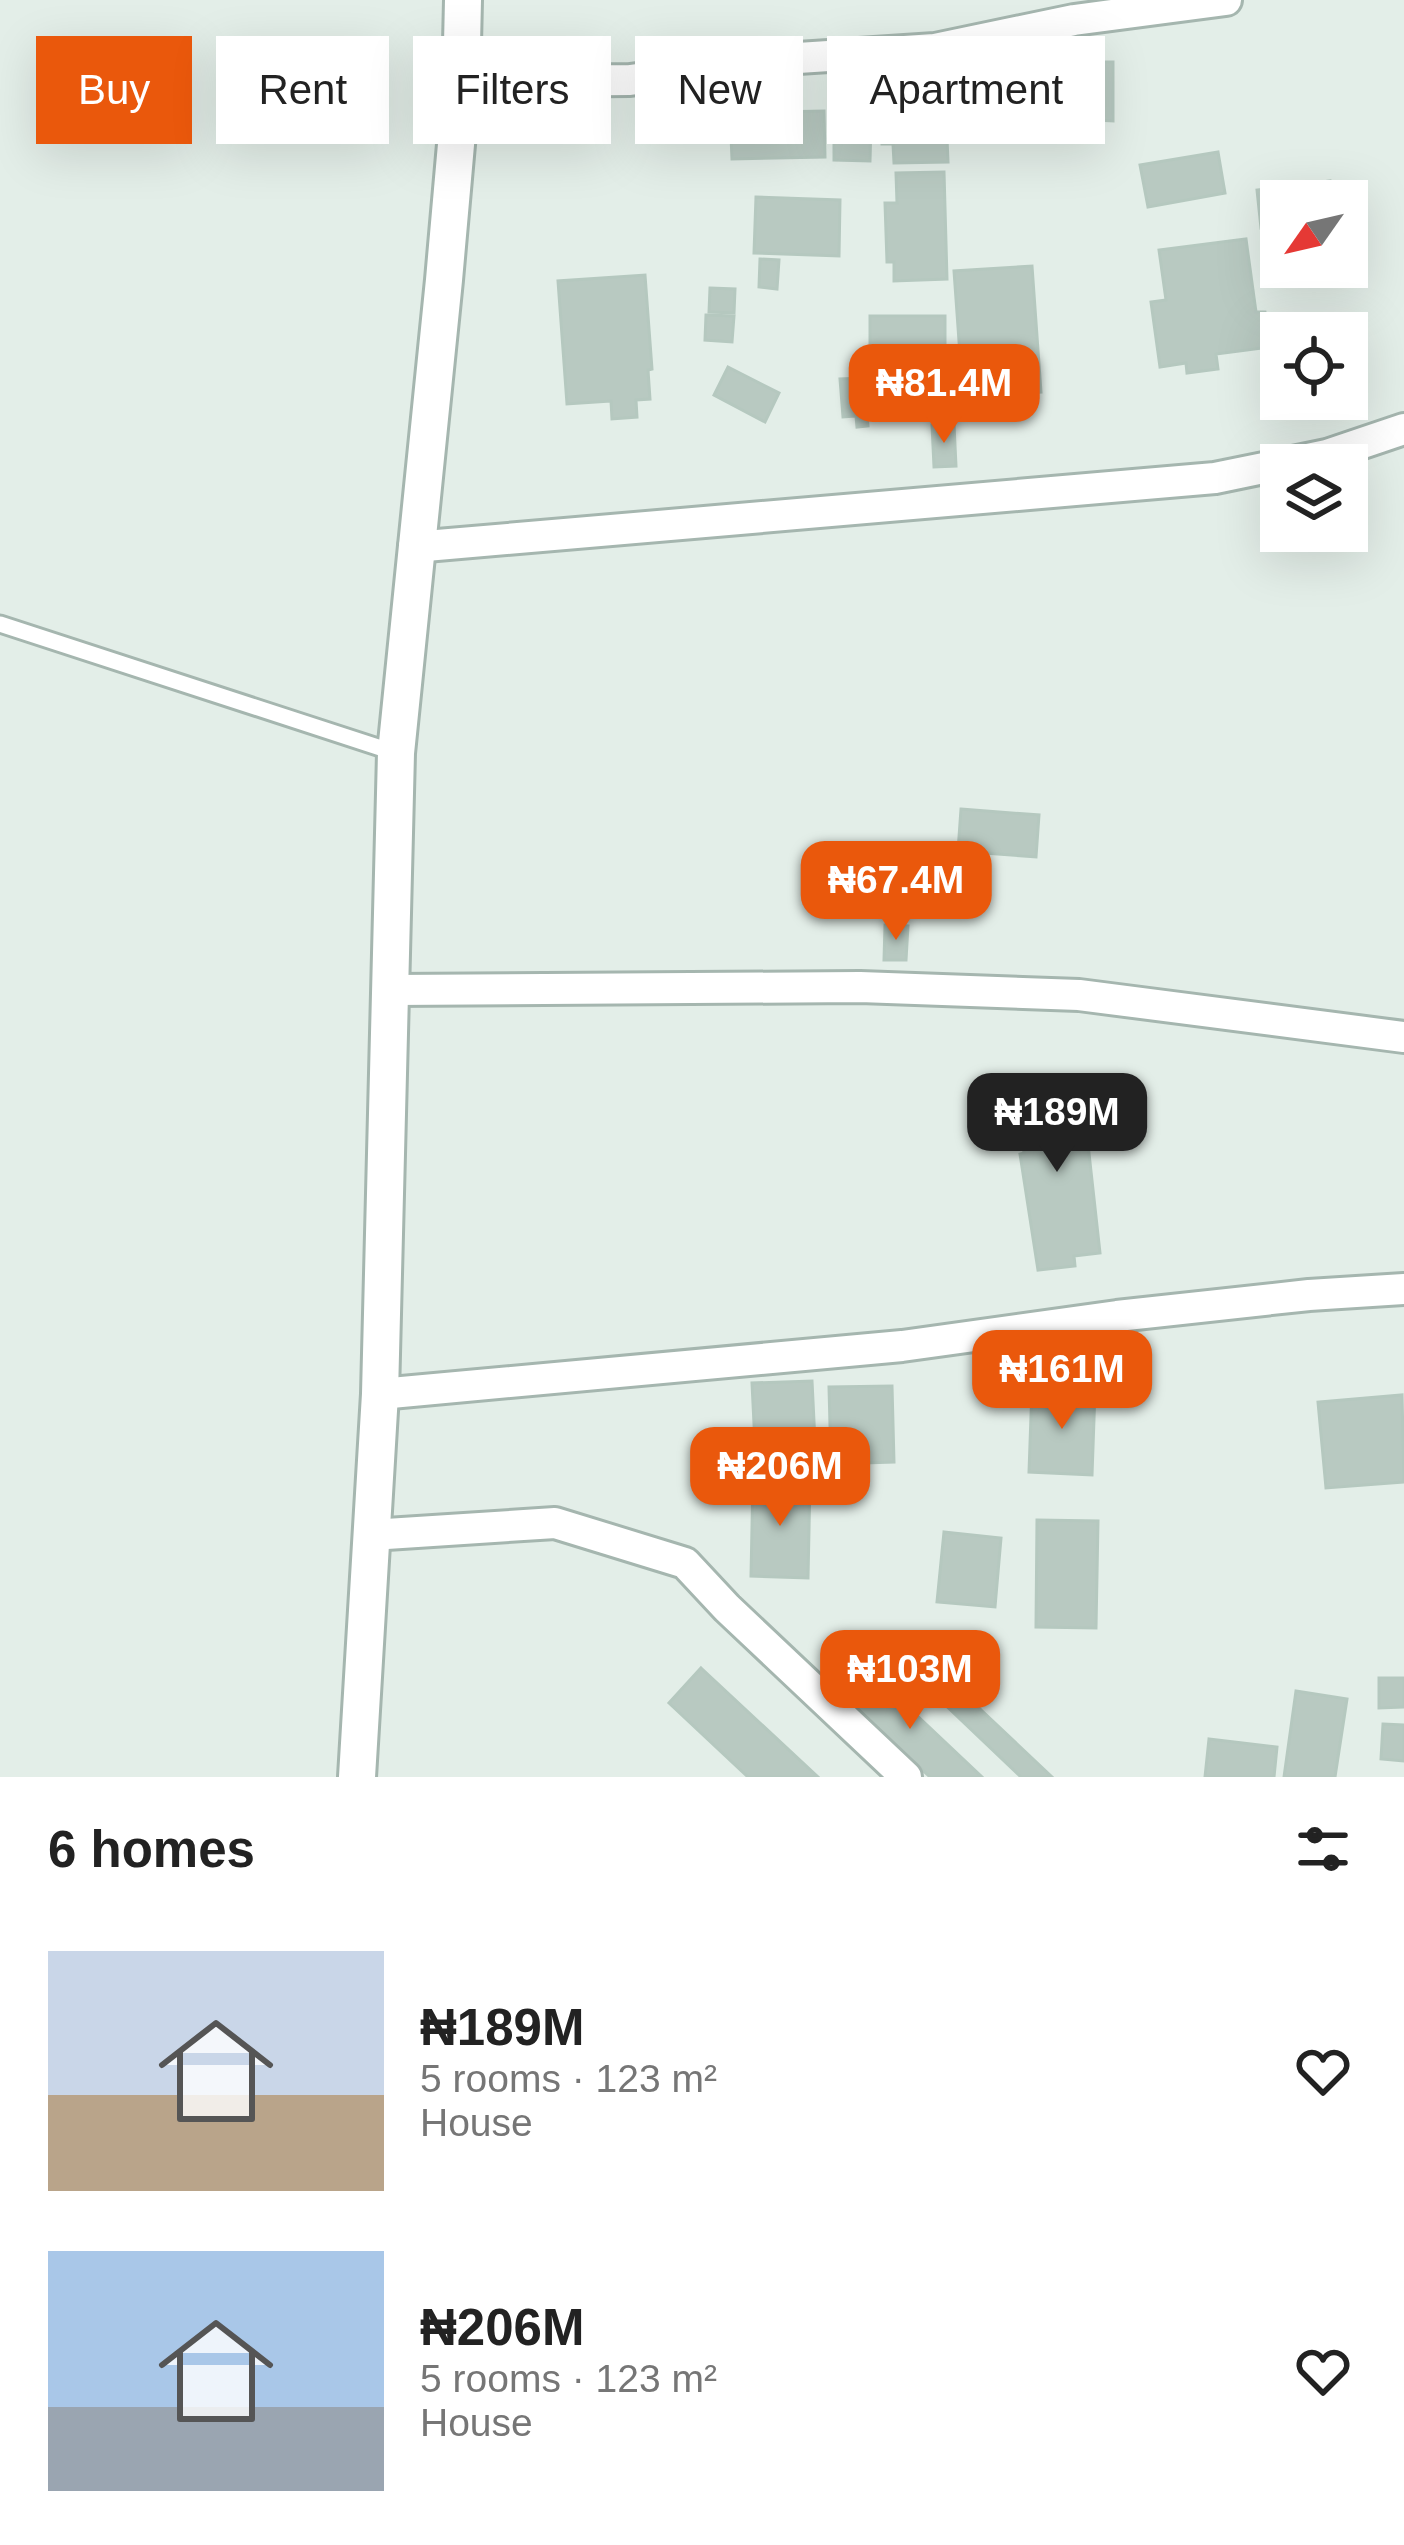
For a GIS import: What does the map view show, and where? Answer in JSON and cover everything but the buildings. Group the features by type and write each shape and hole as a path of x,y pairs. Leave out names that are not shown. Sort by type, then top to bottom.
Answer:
{"street":[{"path":"462,36 463,0"},
{"path":"611,80 783,59 935,49 1074,20 1226,0"},
{"path":"357,1777 380,1394 396,753 455,144"},
{"path":"414,547 1214,478 1327,455 1404,429"},
{"path":"393,990 860,987 1079,995 1404,1037"},
{"path":"380,1394 902,1346 1117,1316 1404,1289"},
{"path":"371,1535 555,1522 686,1563 727,1608 906,1777"}],"lane":[{"path":"0,624 396,753"}]}
